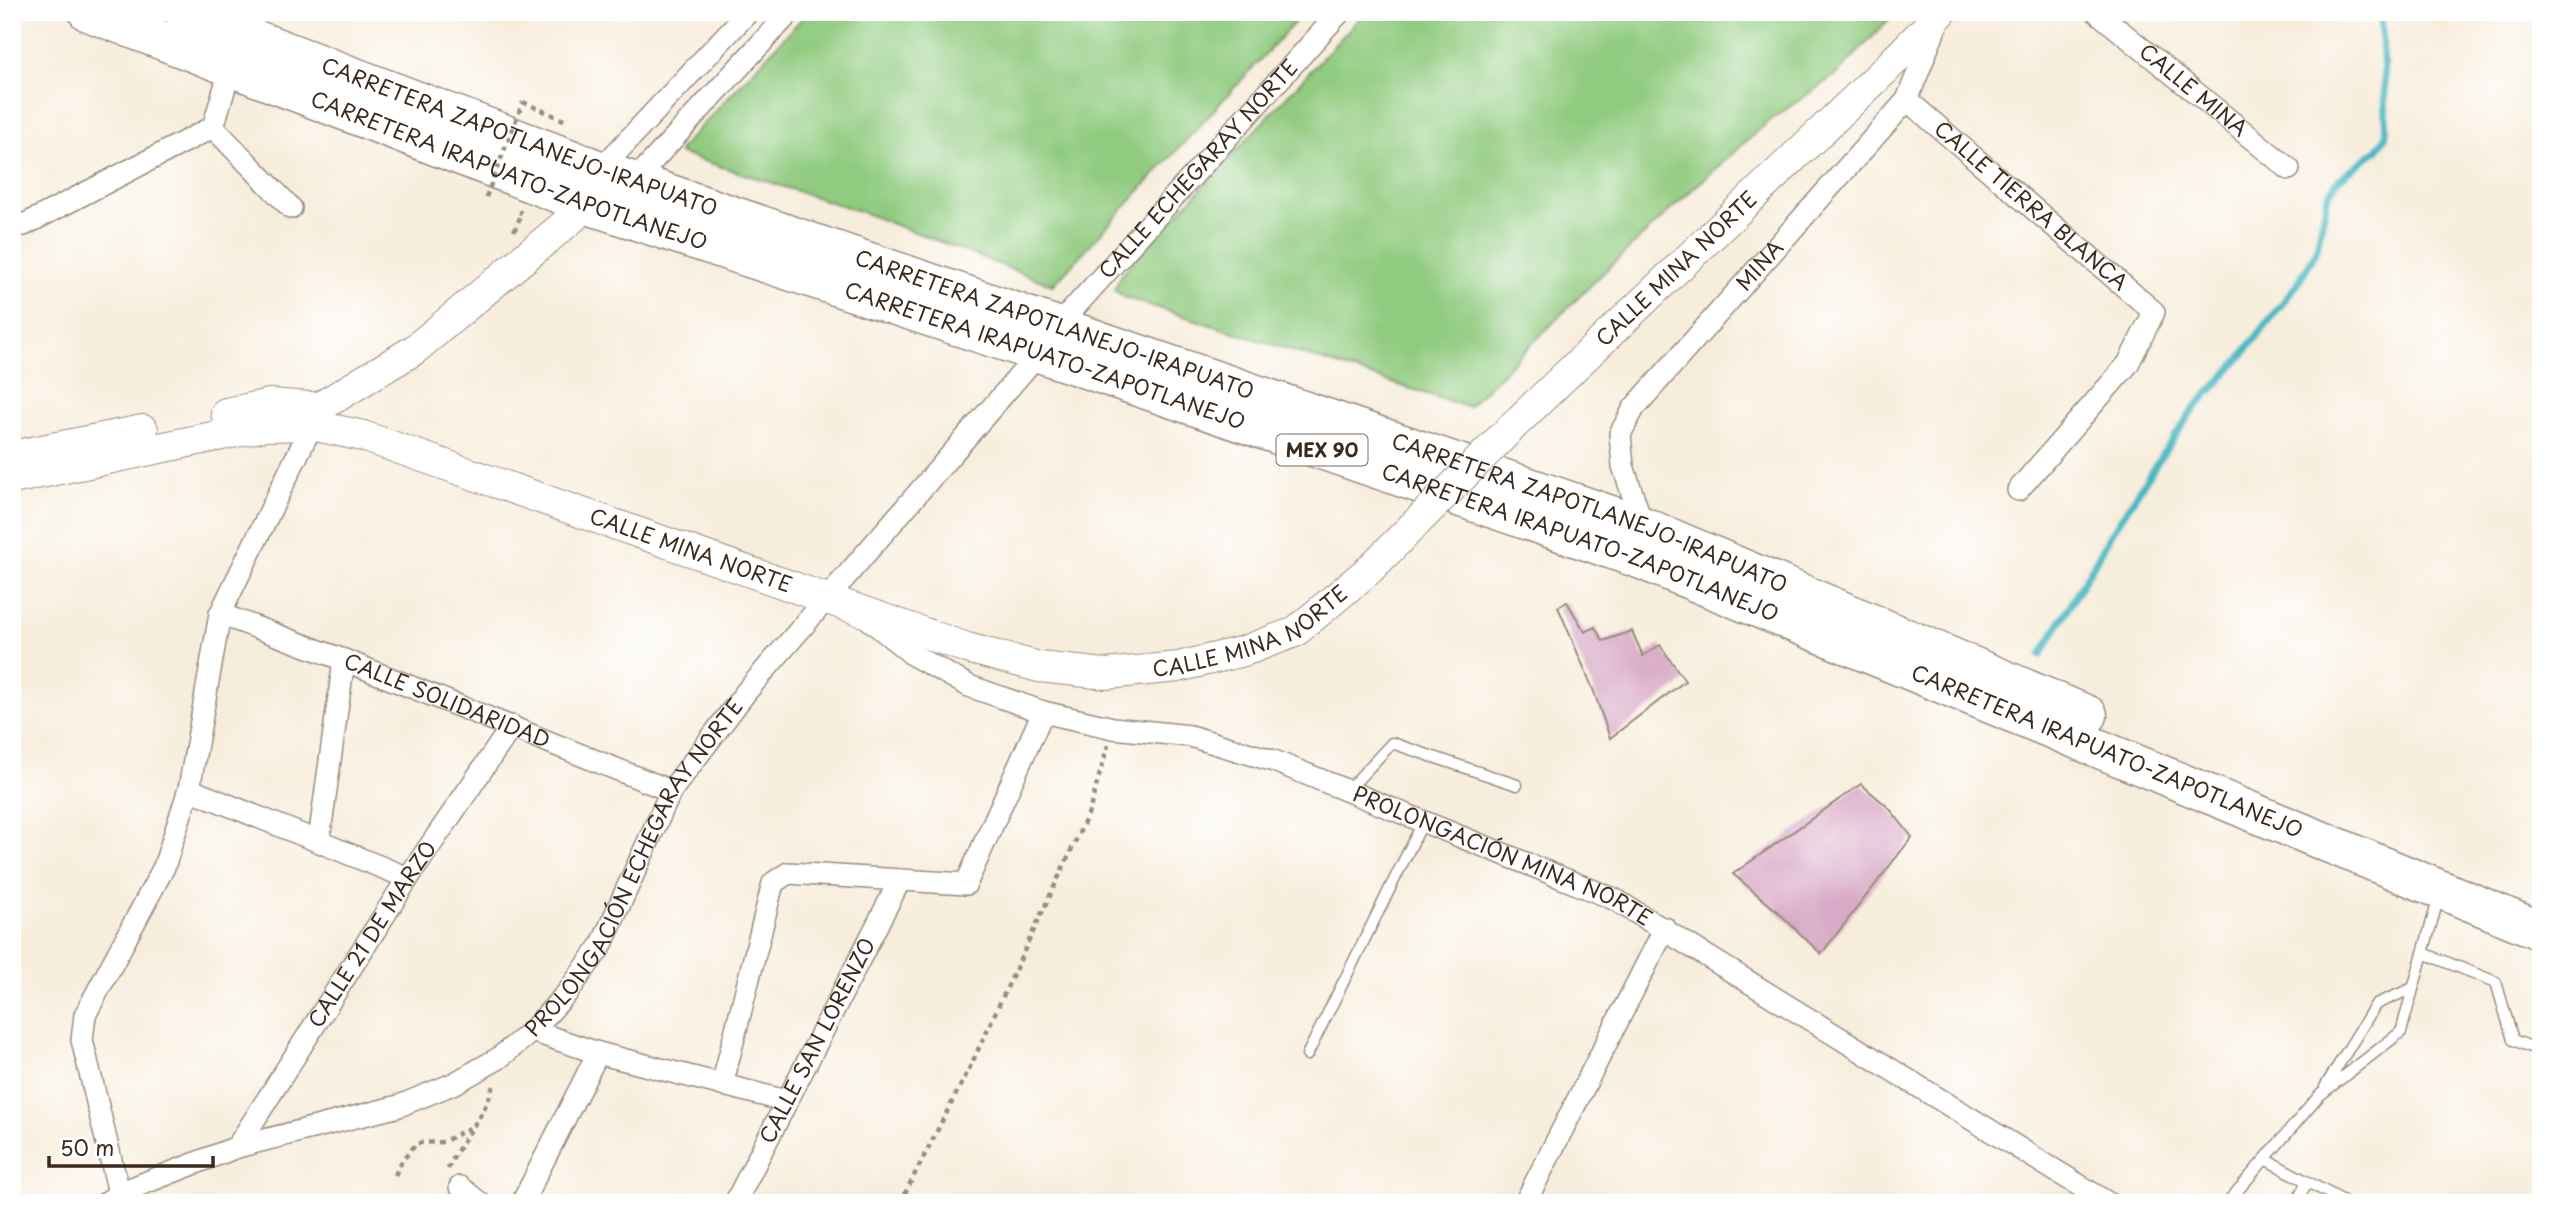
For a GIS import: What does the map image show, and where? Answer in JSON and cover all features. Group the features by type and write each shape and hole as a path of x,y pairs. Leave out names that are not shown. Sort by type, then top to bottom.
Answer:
{"highway":[{"name":"CARRETERA IRAPUATO-ZAPOTLANEJO","path":"88,12 231,67 607,185 1048,340 1639,559 2541,931"},
{"name":"CARRETERA ZAPOTLANEJO-IRAPUATO","path":"183,12 607,185 1048,340 1643,526 2541,908"}],"street":[{"path":"607,185 748,12"},
{"path":"113,1198 82,1040 85,1015 164,867 189,789 220,614 316,416 414,349 607,185 790,12"},
{"name":"CALLE ECHEGARAY NORTE","path":"1048,340 1340,12"},
{"name":"CALLE MINA","path":"2097,12 2289,169"},
{"name":"MINA","path":"1643,526 1623,467 1620,434 1634,408 1907,100 1942,13"},
{"name":"CALLE MINA NORTE","path":"14,467 156,438 270,404 316,416 363,436 979,652 1039,667 1106,674 1178,667 1244,651 1295,632 1369,570 1516,424 1942,13"},
{"path":"12,221 24,225 213,127 231,67"},
{"name":"CALLE TIERRA BLANCA","path":"1907,100 2154,312 2128,364 2018,490"},
{"path":"213,127 291,208"},
{"name":"PROLONGACIÓN ECHEGARAY NORTE","path":"113,1198 237,1147 399,1106 456,1083 499,1058 532,1031 568,993 601,946 671,791 746,692 1048,340"},
{"name":"PROLONGACIÓN MINA NORTE","path":"858,609 913,655 969,686 1043,712 1113,728 1190,736 1274,761 1614,899 2108,1203"},
{"name":"CALLE SOLIDARIDAD","path":"220,614 344,660 671,791"},
{"path":"319,840 344,660"},
{"path":"722,1085 773,883 788,873 966,884 1043,712"},
{"name":"CALLE 21 DE MARZO","path":"237,1147 408,878 512,726"},
{"path":"189,789 408,878"},
{"name":"CALLE SAN LORENZO","path":"734,1203 900,880"},
{"path":"1525,1203 1665,928"},
{"path":"532,1031 598,1053 786,1101"},
{"path":"522,1203 598,1053"},
{"path":"460,1187 480,1203"}],"lane":[{"path":"1347,791 1392,743 1517,785"},
{"path":"1307,1055 1423,822"},
{"path":"2320,1095 2401,1032 2441,890"},
{"path":"2423,953 2496,982 2513,1041 2541,1051"},
{"path":"2227,1203 2320,1095 2376,1004 2413,988"},
{"path":"2265,1159 2347,1203"},
{"path":"2296,1203 2307,1182"}],"path":[{"path":"498,202 486,197 523,102 566,121"},
{"path":"510,208 522,213 514,231"},
{"path":"901,1203 970,1067 1089,812 1113,728"},
{"path":"460,1187 448,1170 455,1152 491,1093 499,1058"},
{"path":"396,1175 402,1161 417,1143 443,1142 472,1126"}],"green space":[{"path":"482,12 535,12 535,19 483,22"},
{"path":"808,12 1304,12 1053,285 862,212 679,153"},
{"path":"1365,12 1896,12 1837,74 1769,121 1695,187 1603,273 1468,407 1124,297 1114,290 1121,275"}],"building":[{"path":"1567,602 1585,632 1595,627 1603,641 1632,631 1643,656 1660,645 1685,681 1610,738 1593,689 1558,607"},
{"path":"1861,784 1889,808 1912,837 1821,954 1778,912 1733,874"}],"waterway":[{"path":"2041,655 2112,533 2160,458 2194,409 2238,361 2298,283 2316,252 2328,195 2339,179 2377,150 2387,135 2381,12"}]}
